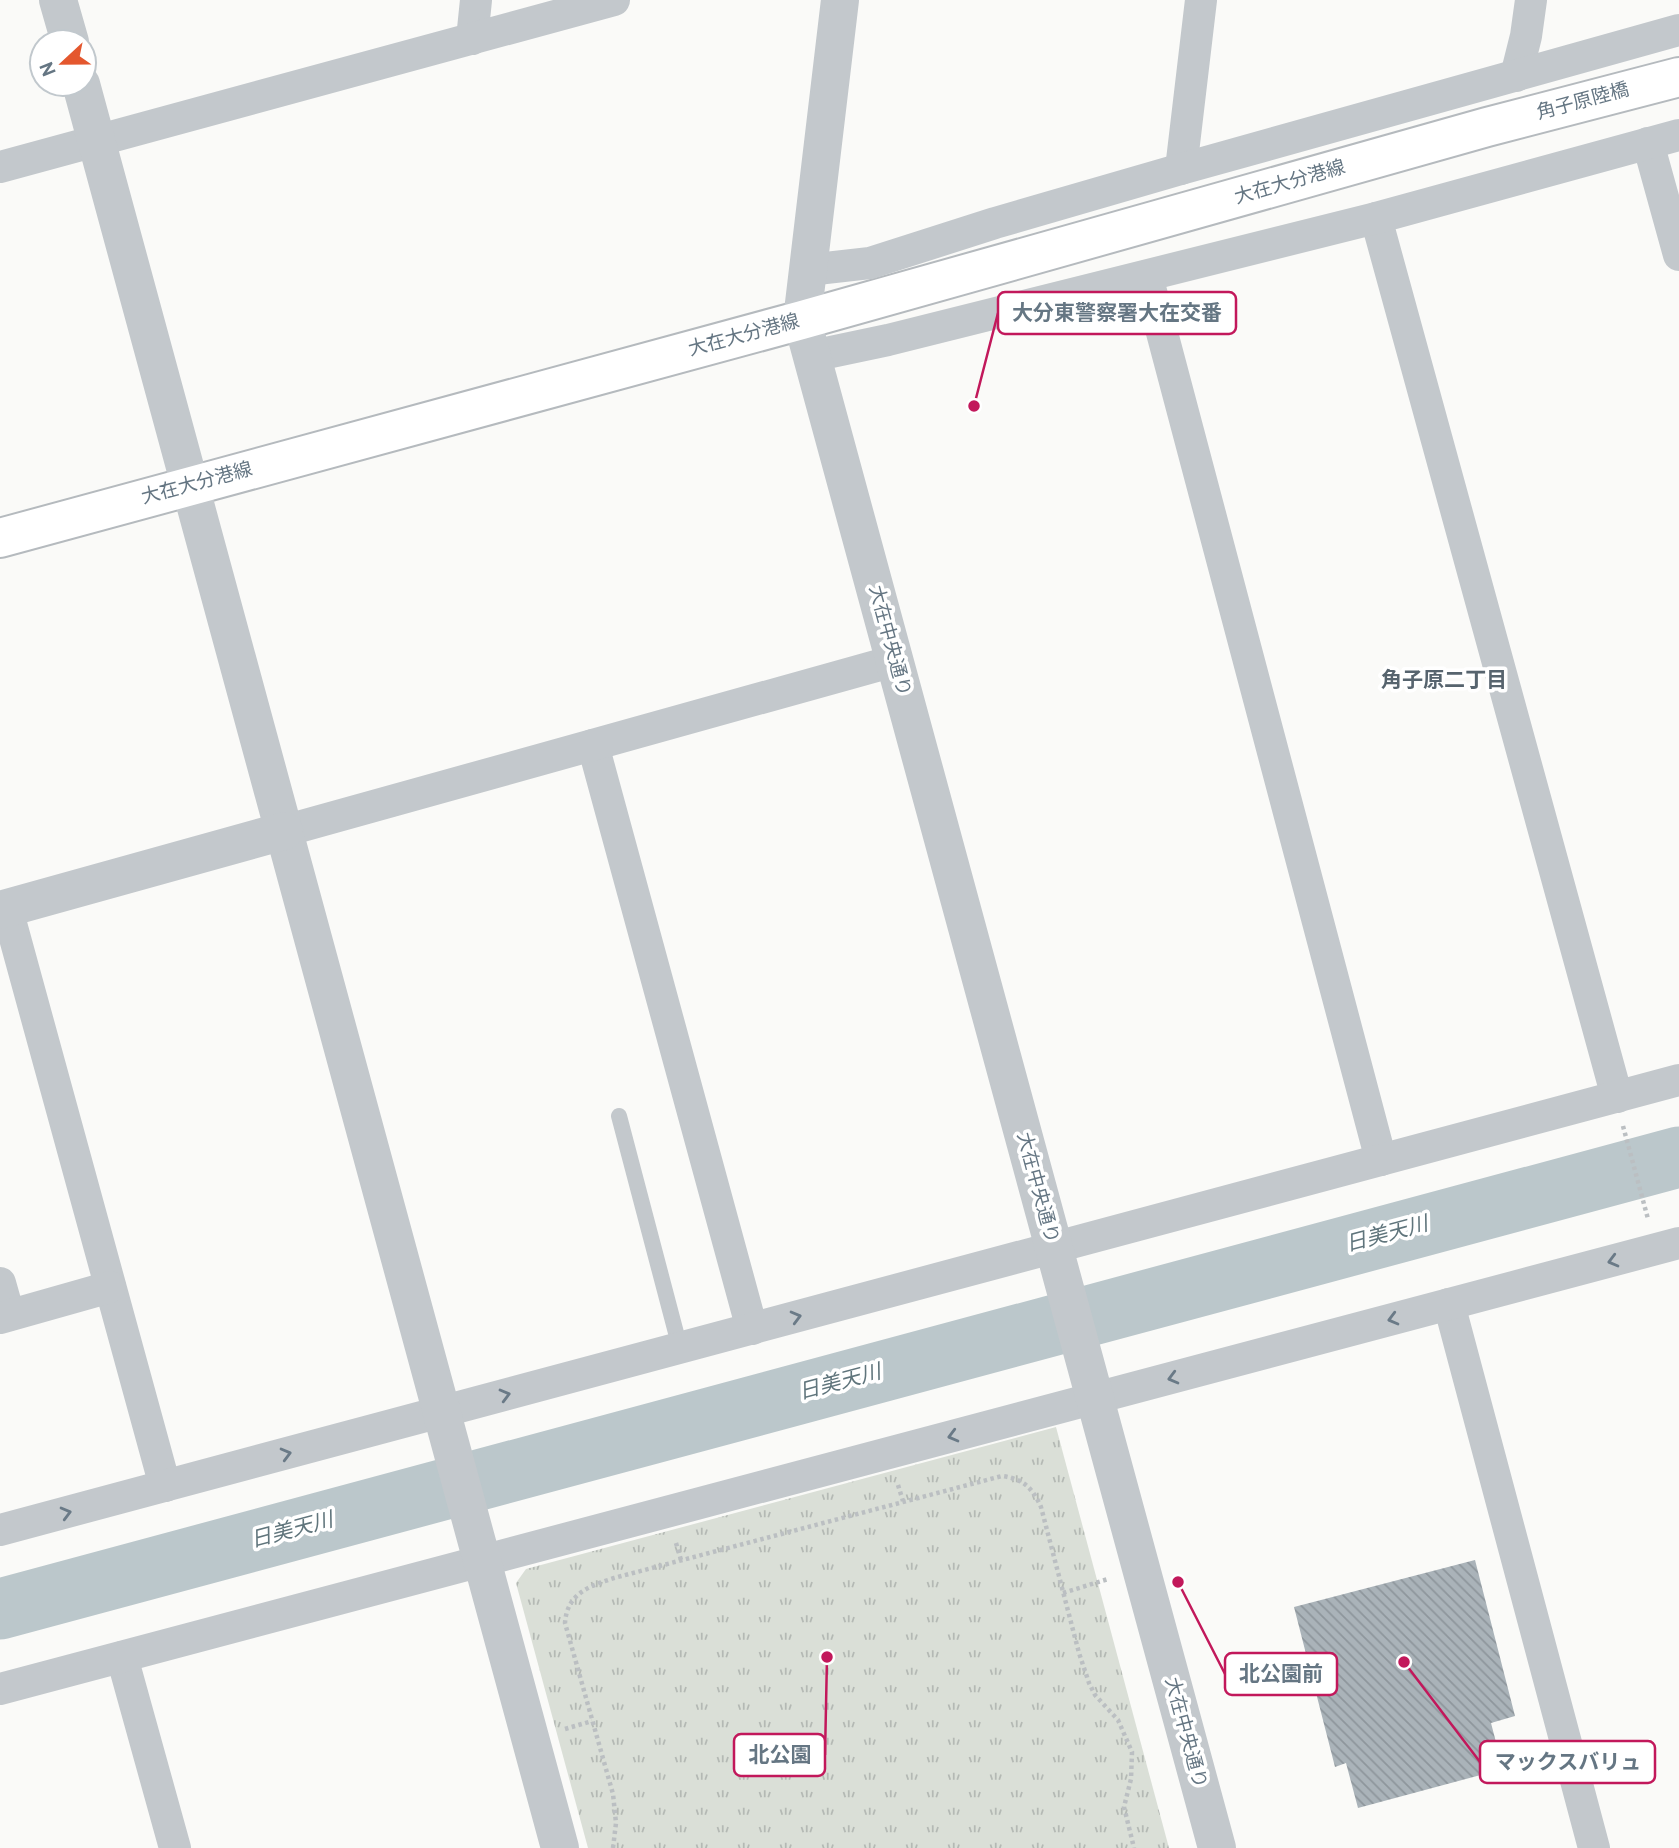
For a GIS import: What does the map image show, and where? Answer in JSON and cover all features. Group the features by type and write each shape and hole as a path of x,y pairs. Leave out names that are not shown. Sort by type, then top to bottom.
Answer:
{"main road":[{"name":"角子原陸橋","path":"1487,127 1679,77"},
{"name":"大在大分港線","path":"0,538 802,320 1487,127"}],"street":[{"path":"58,0 66,28"},
{"path":"472,38 476,0"},
{"path":"0,167 614,0"},
{"name":"大在中央通り","path":"839,0 802,320 1217,1848"},
{"path":"1181,169 1201,0"},
{"path":"1516,76 1531,0"},
{"path":"808,270 870,263 1181,169 1679,30"},
{"path":"85,98 560,1848"},
{"path":"812,356 1376,218 1679,135"},
{"path":"1648,144 1679,255"},
{"path":"1376,218 1619,1110"},
{"path":"1147,276 1381,1160"},
{"path":"165,1486 4,909 894,661"},
{"path":"593,745 752,1329"},
{"path":"0,1530 165,1486 445,1424 680,1348 752,1329 1057,1260 1381,1160 1619,1110 1679,1080"},
{"path":"0,1689 122,1657 479,1549 1091,1386 1449,1304 1679,1243"},
{"path":"0,1283 5,1317 110,1287"},
{"path":"1449,1304 1594,1848"},
{"path":"122,1657 175,1848"}],"lane":[{"path":"619,1116 680,1348"}],"path":[{"path":"1619,1110 1649,1225"},
{"path":"612,1848 616,1836 616,1809 565,1623 566,1613 575,1596 584,1589 614,1578 1002,1476 1025,1483 1034,1492 1041,1507 1089,1684 1095,1695 1118,1720 1132,1752 1124,1807 1134,1848"},
{"path":"1063,1593 1108,1579"},
{"path":"556,1732 592,1721"}],"green space":[{"path":"1056,1427 1169,1848 588,1848 516,1583 526,1569"}],"building":[{"path":"1475,1560 1515,1716 1491,1723 1503,1769 1358,1808 1346,1763 1335,1767 1294,1607"}],"waterway":[{"name":"日美天川","path":"0,1609 1679,1157"}],"place":[{"name":"大分東警察署大在交番","path":"974,406"},
{"name":"北公園前","path":"1178,1582"},
{"name":"北公園","path":"827,1657"},
{"name":"マックスバリュ","path":"1404,1662"}],"district":[{"name":"角子原二丁目","path":"1444,681"}]}
